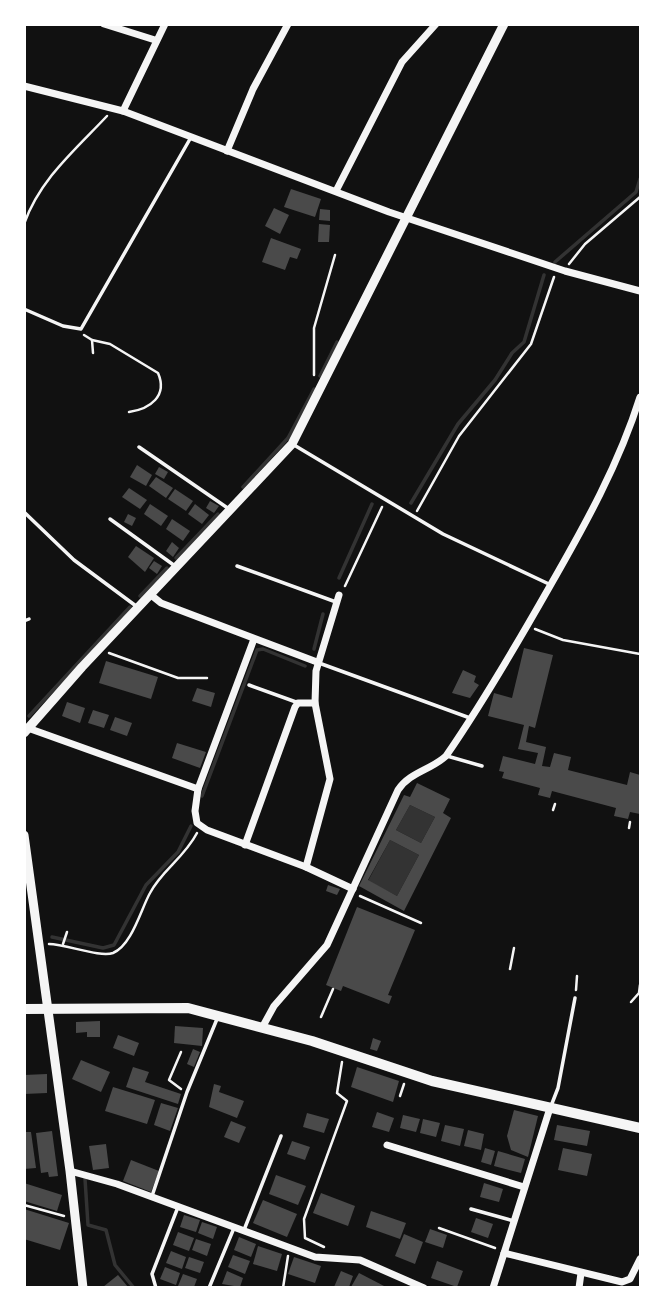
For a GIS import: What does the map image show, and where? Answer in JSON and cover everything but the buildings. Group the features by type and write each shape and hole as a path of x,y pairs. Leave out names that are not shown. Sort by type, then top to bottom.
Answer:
{"main road":[{"path":"24,1009 155,1006 218,1014 263,1026 407,1074 640,1128"}],"street":[{"path":"103,24 155,40"},
{"path":"123,110 145,71 155,40 165,24"},
{"path":"227,151 253,89 288,24"},
{"path":"335,191 402,62 436,24"},
{"path":"198,789 25,729 292,444 504,24"},
{"path":"24,86 123,110 406,217 562,270 640,291"},
{"path":"263,1026 274,1006 327,945 378,829 401,784 414,774 435,766 446,756 528,626 614,467 640,397"},
{"path":"151,595 161,603 317,662"},
{"path":"306,867 330,779 315,703 317,662 338,599"},
{"path":"254,639 198,789 195,811 199,827 306,867 353,889"},
{"path":"245,845 298,703 315,703"},
{"path":"24,835 46,1008 71,1171 83,1287"},
{"path":"493,1287 550,1108"},
{"path":"387,1145 524,1187"},
{"path":"71,1171 81,1172 290,1249 324,1259 360,1260 424,1287"},
{"path":"504,1253 622,1282 629,1279 640,1261"},
{"path":"579,1287 581,1273"}],"lane":[{"path":"24,309 62,326 81,329 191,137"},
{"path":"292,444 414,517 551,585"},
{"path":"139,447 230,510"},
{"path":"24,512 74,560 138,608"},
{"path":"110,519 177,567"},
{"path":"237,566 338,599"},
{"path":"317,662 471,718"},
{"path":"249,685 298,703"},
{"path":"446,756 482,766"},
{"path":"550,1108 558,1088 575,998"},
{"path":"151,1198 187,1092 214,1031 218,1014"},
{"path":"243,1232 281,1136"},
{"path":"156,1287 152,1274 178,1208"},
{"path":"471,1209 514,1221"},
{"path":"209,1287 234,1228"}],"path":[{"path":"24,224 30,206 46,181 111,107"},
{"path":"414,517 459,436 531,344 562,270 585,244 640,197"},
{"path":"321,387 315,379 312,362 314,328 335,255"},
{"path":"81,329 85,338 110,344 159,373 162,382 158,399 149,408 130,412"},
{"path":"92,340 93,354"},
{"path":"345,585 385,500"},
{"path":"528,626 563,640 640,654"},
{"path":"106,651 178,678 207,678"},
{"path":"553,810 555,804"},
{"path":"629,828 630,822"},
{"path":"51,944 63,944 106,954 116,951 128,937 152,890 187,851 199,827"},
{"path":"366,899 421,923"},
{"path":"63,944 67,932"},
{"path":"510,969 514,948"},
{"path":"575,998 577,976"},
{"path":"631,1002 639,993 640,985"},
{"path":"321,1017 333,989"},
{"path":"181,1052 169,1082 187,1092"},
{"path":"326,1248 305,1238 304,1219 347,1101 337,1093 344,1053"},
{"path":"400,1096 407,1074"},
{"path":"24,1205 62,1216 75,1214"},
{"path":"439,1228 504,1253"},
{"path":"283,1287 290,1249"}],"shaded area":[{"path":"410,805 435,817 421,843 396,830"},
{"path":"390,840 419,855 397,896 368,881"}],"waterway":[{"path":"555,262 636,192 640,179"},
{"path":"411,503 458,424 495,380 512,353 524,342 544,275"},
{"path":"320,376 337,342"},
{"path":"243,487 288,438 314,389"},
{"path":"339,578 372,504"},
{"path":"176,558 218,514"},
{"path":"140,596 167,568"},
{"path":"29,716 130,607"},
{"path":"314,649 323,614"},
{"path":"202,796 257,650 263,649 305,666"},
{"path":"52,937 103,948 114,945 146,885 178,852 191,826"},
{"path":"85,1179 88,1225 106,1230 115,1265 134,1288"}]}
